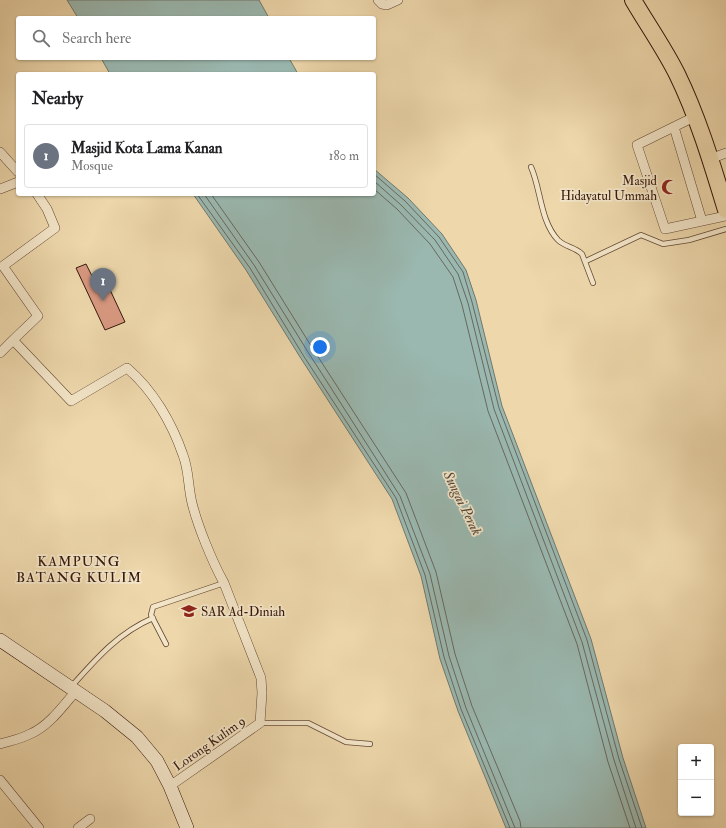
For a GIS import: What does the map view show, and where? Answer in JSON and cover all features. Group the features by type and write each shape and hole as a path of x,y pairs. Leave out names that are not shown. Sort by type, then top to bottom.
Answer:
{"highway":[{"path":"633,0 676,72 710,159 726,210"}],"main road":[{"path":"0,640 74,689 105,711 137,737 157,761 170,786 187,828"}],"street":[{"path":"378,0 382,4 387,5 398,0"},
{"path":"694,117 637,145 665,229 726,216"},
{"path":"674,127 702,221"},
{"path":"0,152 16,170"},
{"path":"710,159 726,153"},
{"path":"0,189 16,183"},
{"path":"0,353 38,316 3,266 55,228 47,209 38,196"},
{"name":"Lorong Kulim 9","path":"13,340 72,401 128,368 140,379 171,426 181,450 192,504 260,678 262,693 260,723 233,740 170,786"},
{"path":"0,744 24,737 38,729 55,714 74,689"},
{"path":"0,780 39,828"},
{"path":"78,828 90,819"}],"lane":[{"path":"530,167 539,190 547,221 552,233 559,241 579,251 586,261 593,283"},
{"path":"586,261 641,235 663,244 689,240 726,229"},
{"path":"166,644 153,618 151,610 153,606 224,583"},
{"path":"74,689 101,653 122,634 138,624 153,618"},
{"path":"260,723 308,723 346,742 370,744"}],"water":[{"path":"67,0 259,0 268,16 77,16"},
{"path":"102,60 290,60 297,72 109,72"},
{"name":"Sungai Perak","path":"376,171 408,198 442,234 466,270 476,300 502,406 591,639 623,758 646,828 506,828 458,711 440,659 421,576 392,499 300,357 246,270 194,196 376,196"}],"building":[{"path":"86,264 92,276 97,273 101,281 105,279 125,322 105,330 76,268"}],"place":[{"name":"Masjid Hidayatul Ummah","path":"669,187"},
{"name":"Masjid Kota Lama Kanan","path":"103,301"},
{"name":"SAR Ad-Diniah","path":"189,611"}],"district":[{"name":"KAMPUNG BATANG KULIM","path":"79,570"}]}
